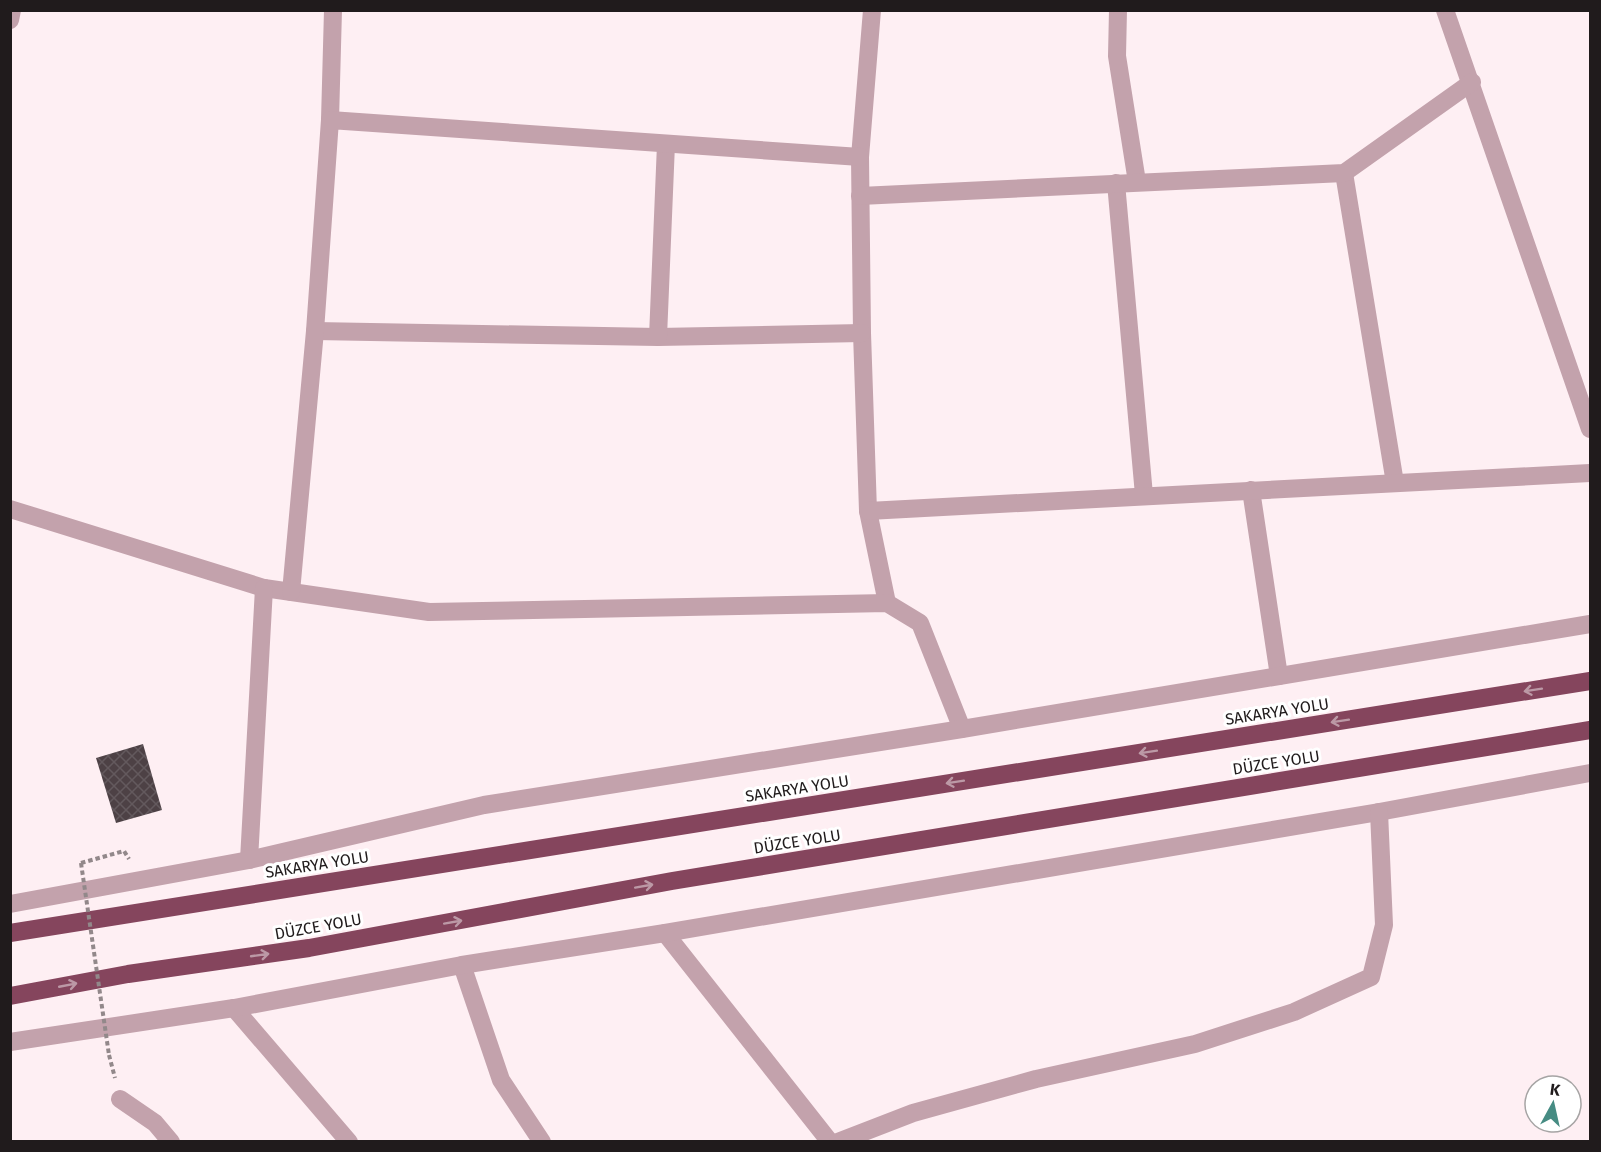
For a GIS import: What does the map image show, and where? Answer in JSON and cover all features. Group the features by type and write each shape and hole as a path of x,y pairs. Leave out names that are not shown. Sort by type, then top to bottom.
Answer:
{"highway":[{"name":"SAKARYA YOLU","path":"10,933 1590,681"},
{"name":"DÜZCE YOLU","path":"10,996 128,974 309,948 672,881 1590,730"}],"street":[{"path":"10,20 12,10"},
{"path":"291,592 315,331 330,120 333,10"},
{"path":"872,10 860,157 862,333 868,511 887,603"},
{"path":"1118,10 1117,56 1137,182"},
{"path":"1445,10 1472,82 1590,429"},
{"path":"860,196 1344,173 1472,82"},
{"path":"330,120 860,157"},
{"path":"658,337 666,144"},
{"path":"1344,173 1395,483"},
{"path":"1116,183 1144,495"},
{"path":"315,331 658,337 862,333"},
{"path":"868,511 1590,472"},
{"path":"1251,490 1280,676"},
{"path":"10,509 264,588 429,612 887,603 921,622 962,729"},
{"path":"249,860 264,588"},
{"path":"10,904 249,860 484,805 962,729 1590,624"},
{"path":"10,1041 234,1008 462,965 665,933 1379,812 1590,773"},
{"path":"838,1142 913,1113 1036,1079 1195,1044 1294,1012 1371,977 1384,925 1379,812"},
{"path":"665,933 830,1142"},
{"path":"462,965 501,1080 542,1142"},
{"path":"234,1008 349,1142"},
{"path":"120,1099 155,1123 171,1142"}],"path":[{"path":"109,1055 81,863 124,851"}],"building":[{"path":"143,744 162,810 116,823 96,758"}]}
